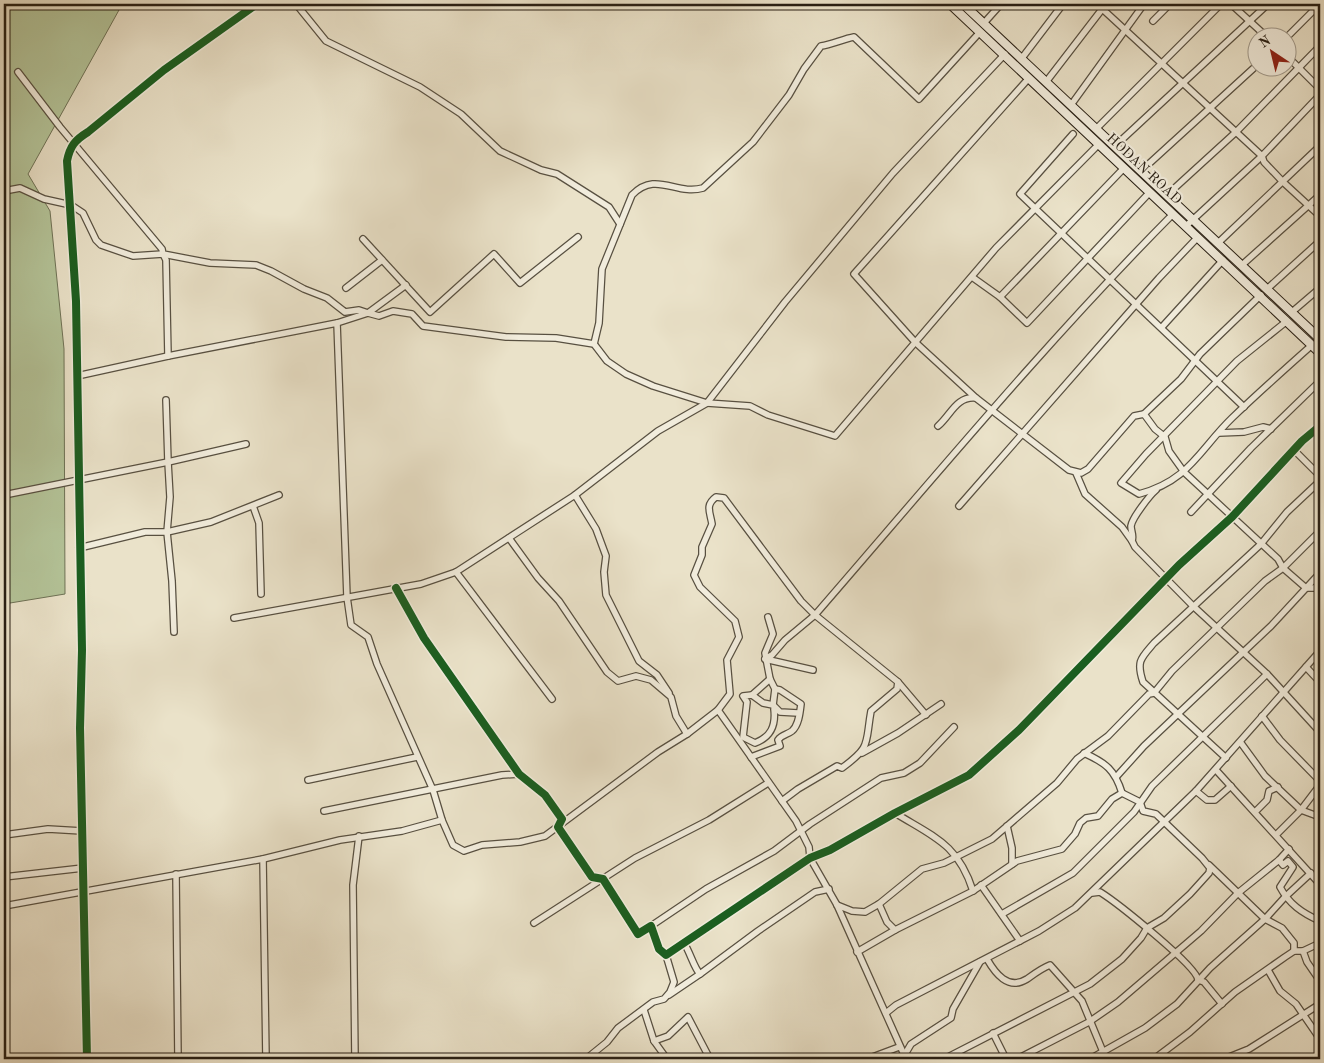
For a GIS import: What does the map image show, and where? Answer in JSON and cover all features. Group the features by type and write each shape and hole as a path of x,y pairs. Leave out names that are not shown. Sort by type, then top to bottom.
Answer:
{"main road":[{"name":"HODAN ROAD","path":"950,4 1261,295 1320,353"},
{"name":"HODAN ROAD","path":"963,4 1319,336"}],"street":[{"path":"87,1059 82,831 76,301 71,205 66,161 69,149 74,142 164,70 257,4"},
{"path":"296,4 326,41 420,87 461,114 500,151 541,170 557,174 609,206 620,224"},
{"path":"984,23 1001,4"},
{"path":"1022,58 1063,4"},
{"path":"1097,4 1104,6 1126,31 1262,156 1264,162 1283,182 1320,216"},
{"path":"1071,105 1144,4"},
{"path":"1153,21 1170,4"},
{"path":"1096,129 1221,4"},
{"path":"1231,4 1257,28"},
{"path":"1115,146 1268,4"},
{"path":"1296,28 1320,4"},
{"path":"1046,82 1104,6"},
{"path":"594,344 599,323 602,269 632,195 639,188 652,183 669,184 684,190 703,188 752,142 790,95 804,69 821,46 830,46 840,39 854,36 919,99 980,32"},
{"path":"1167,195 1236,132 1289,80 1320,46"},
{"path":"234,618 421,584 456,572 575,495 658,431 706,403 785,302 893,173 1004,54"},
{"path":"1296,64 1320,88"},
{"path":"18,72 162,249 166,260 168,356"},
{"path":"1141,171 1246,75"},
{"path":"1029,78 854,274 915,342 976,398 1076,473 1085,494 1122,527 1166,579 1267,674 1320,732"},
{"path":"1186,226 1262,156 1320,95"},
{"path":"1073,134 1020,194 1244,407"},
{"path":"4,191 20,188 44,199 71,205 83,213 96,240 102,245 133,256 163,254 210,262 256,264 271,270 304,289 327,298 344,312 359,310 379,316 392,312 412,314 423,326 450,331 506,337 556,338 594,344 607,361 626,374 653,386 706,403 750,406 768,416 835,436 996,248 1098,144"},
{"path":"1218,243 1320,146"},
{"path":"1000,297 1124,168"},
{"path":"972,277 1000,297 1027,323 1150,192"},
{"path":"1242,265 1320,195"},
{"path":"765,659 772,655 784,640 815,615 1109,279 1173,214"},
{"path":"363,239 430,312 494,254 520,283 578,237"},
{"path":"959,506 1022,432 1198,237"},
{"path":"1267,289 1320,241"},
{"path":"346,288 382,260"},
{"path":"1162,327 1223,260"},
{"path":"77,376 337,323 368,313 406,285"},
{"path":"1292,312 1320,288"},
{"path":"1076,473 1088,469 1134,416 1144,414 1181,379 1195,360 1261,295"},
{"path":"1159,489 1139,494 1122,483 1146,454 1237,361 1287,320"},
{"path":"337,323 347,597 351,624 368,637 377,664 454,845 464,851 482,845 520,842 545,836 718,710 730,694 727,660 739,637 735,621 700,587 694,575 702,555 702,547 712,524 708,508 710,502 716,496 724,498 790,589 815,615 898,682 926,715"},
{"path":"1132,541 1134,537 1131,526 1134,516 1154,491 1184,472 1244,407 1312,345"},
{"path":"1191,512 1320,381"},
{"path":"938,426 958,402 970,397 976,398"},
{"path":"166,400 170,498 167,532 172,581 174,632"},
{"path":"1144,414 1155,429 1165,436 1170,451 1184,472 1210,494 1278,559 1283,568 1306,588 1320,588"},
{"path":"666,955 810,858 830,850 895,813 969,775 1019,730 1166,579 1232,517 1320,426"},
{"path":"1219,433 1244,432 1262,427 1271,429"},
{"path":"4,495 78,481 100,474 168,462 246,444"},
{"path":"1294,451 1320,476"},
{"path":"1226,758 1143,682 1139,670 1140,660 1154,643 1261,544 1287,512 1320,482"},
{"path":"79,548 145,532 167,532 211,522 279,495"},
{"path":"575,495 592,520 606,556 604,572 606,595 618,614 639,661 657,674 671,697 676,716 687,734"},
{"path":"253,506 258,523 261,594"},
{"path":"837,905 860,913 879,904 922,869 957,857 986,843 1063,777 1084,753 1108,736 1149,694 1154,693 1160,683 1217,627 1265,581 1283,568 1320,531"},
{"path":"509,538 538,578 564,609 607,672 618,681 642,676 671,697"},
{"path":"456,572 552,699"},
{"path":"1117,776 1144,746 1178,716 1271,626 1320,573"},
{"path":"396,588 420,631 520,774 545,795 562,819 558,827"},
{"path":"741,740 755,743 764,741 772,731 775,689 770,679 765,659 767,644 773,634 768,617"},
{"path":"886,1013 896,1005 1020,942 1057,921 1092,893 1196,792 1262,716 1284,694 1320,650"},
{"path":"765,659 813,670"},
{"path":"1306,667 1320,682"},
{"path":"1002,914 1068,877 1134,812 1152,786 1267,674"},
{"path":"730,694 738,698 752,694 770,679"},
{"path":"862,753 869,737 871,711 896,688 898,682"},
{"path":"751,757 780,746 778,740 781,735 793,731 798,721 801,704 780,690 775,689"},
{"path":"752,694 763,703 774,707 780,712 798,713"},
{"path":"741,740 747,702 743,696"},
{"path":"782,801 798,789 837,766 842,768 862,753 941,704"},
{"path":"718,710 741,740 801,832 809,847 810,858 829,888 905,1058"},
{"path":"1262,716 1280,740 1320,781"},
{"path":"558,827 592,877 603,879 638,934 706,890 774,850 881,778 904,773 920,763 954,728"},
{"path":"1241,742 1265,776 1278,786 1301,810 1320,817"},
{"path":"1084,753 1100,761 1117,776 1122,793 1140,802 1143,811 1156,814 1265,919 1282,928 1294,943 1294,951"},
{"path":"308,780 417,757"},
{"path":"1216,770 1319,881"},
{"path":"324,811 502,775 520,774"},
{"path":"534,923 635,858 709,820 768,783"},
{"path":"1276,835 1301,810 1320,785"},
{"path":"1196,792 1207,800 1215,800 1231,786"},
{"path":"1255,812 1267,800 1269,791 1278,786"},
{"path":"857,952 982,885 1012,864 1062,849 1075,834 1080,823 1086,818 1098,816 1112,799 1122,793"},
{"path":"895,813 944,842 965,869 973,890"},
{"path":"4,906 264,859 359,836 402,831 442,820"},
{"path":"1007,826 1012,848 1012,864"},
{"path":"4,835 48,829 82,831"},
{"path":"355,1059 353,885 359,836"},
{"path":"1017,1059 1089,1022 1118,1002 1216,917 1238,893 1279,860 1289,848"},
{"path":"264,859 266,1059"},
{"path":"1279,860 1283,865 1288,861 1293,867 1280,887 1284,897 1296,908 1320,921"},
{"path":"944,1059 1074,992 1108,972 1132,949 1147,928 1164,918 1190,894 1209,873 1208,863"},
{"path":"4,877 83,868"},
{"path":"1090,1059 1145,1028 1177,1004 1198,980 1248,932 1265,919 1284,897 1311,873"},
{"path":"176,874 178,1059"},
{"path":"982,885 1020,942"},
{"path":"586,1059 607,1042 618,1028 653,1002 664,999 816,892 829,888"},
{"path":"1092,893 1100,892 1112,899 1174,953 1198,976 1198,980"},
{"path":"879,904 891,928 895,930"},
{"path":"652,926 659,949 666,955 674,982 664,999"},
{"path":"684,943 694,960 696,970 700,974"},
{"path":"1154,1059 1183,1038 1222,1004 1294,951 1303,950 1320,943"},
{"path":"1303,950 1307,962 1320,981"},
{"path":"987,959 1000,978 1009,982 1024,981 1050,965 1082,1001 1089,1022 1106,1059"},
{"path":"905,1058 911,1044 951,1018 953,1010 980,962"},
{"path":"1268,970 1280,991 1296,1004 1320,1039"},
{"path":"1198,980 1204,982 1222,1004"},
{"path":"1224,1059 1249,1049 1320,1004"},
{"path":"644,1010 654,1042 667,1059"},
{"path":"654,1042 668,1036 688,1017 710,1059"},
{"path":"993,1033 1006,1059"},
{"path":"867,1059 899,1047"}],"green space":[{"path":"89,3 105,5 119,10 28,174 50,211 64,349 65,594 4,604 4,4 50,4 59,9 73,4"}],"cycle path":[{"path":"87,1059 80,728 82,650 76,301 67,161 72,147 80,138 164,70 257,4"},
{"path":"396,588 424,638 519,774 545,795 562,819 558,827 592,877 603,879 638,934 651,926 659,949 666,955 810,858 830,850 895,813 969,775 1019,730 1179,565 1232,517 1302,441 1320,426"}]}
